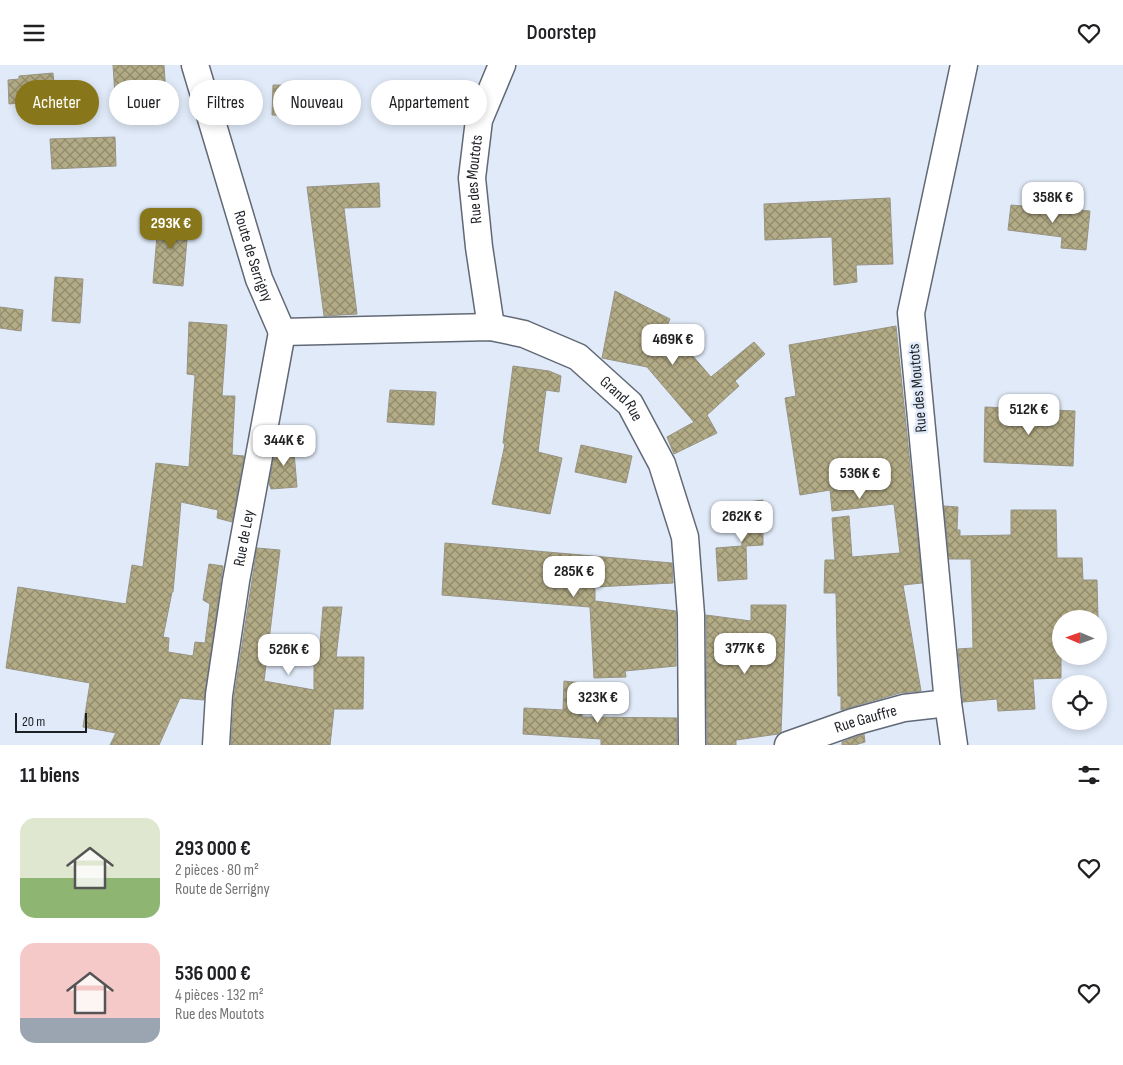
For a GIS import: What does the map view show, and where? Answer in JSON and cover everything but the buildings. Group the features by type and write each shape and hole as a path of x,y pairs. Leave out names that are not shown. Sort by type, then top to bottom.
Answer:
{"street":[{"name":"Route de Serrigny","path":"195,65 259,279 282,332"},
{"name":"Rue des Moutots","path":"491,327 479,247 472,178 479,120 502,65"},
{"name":"Rue des Moutots","path":"954,745 948,703 911,313 964,65"},
{"name":"Grand Rue","path":"282,332 491,327 524,334 578,357 630,405 662,463 685,537 691,615 692,745"},
{"name":"Rue de Ley","path":"216,745 219,695 236,581 282,332"},
{"name":"Rue Gauffre","path":"788,745 853,722 904,708 948,703"}]}
